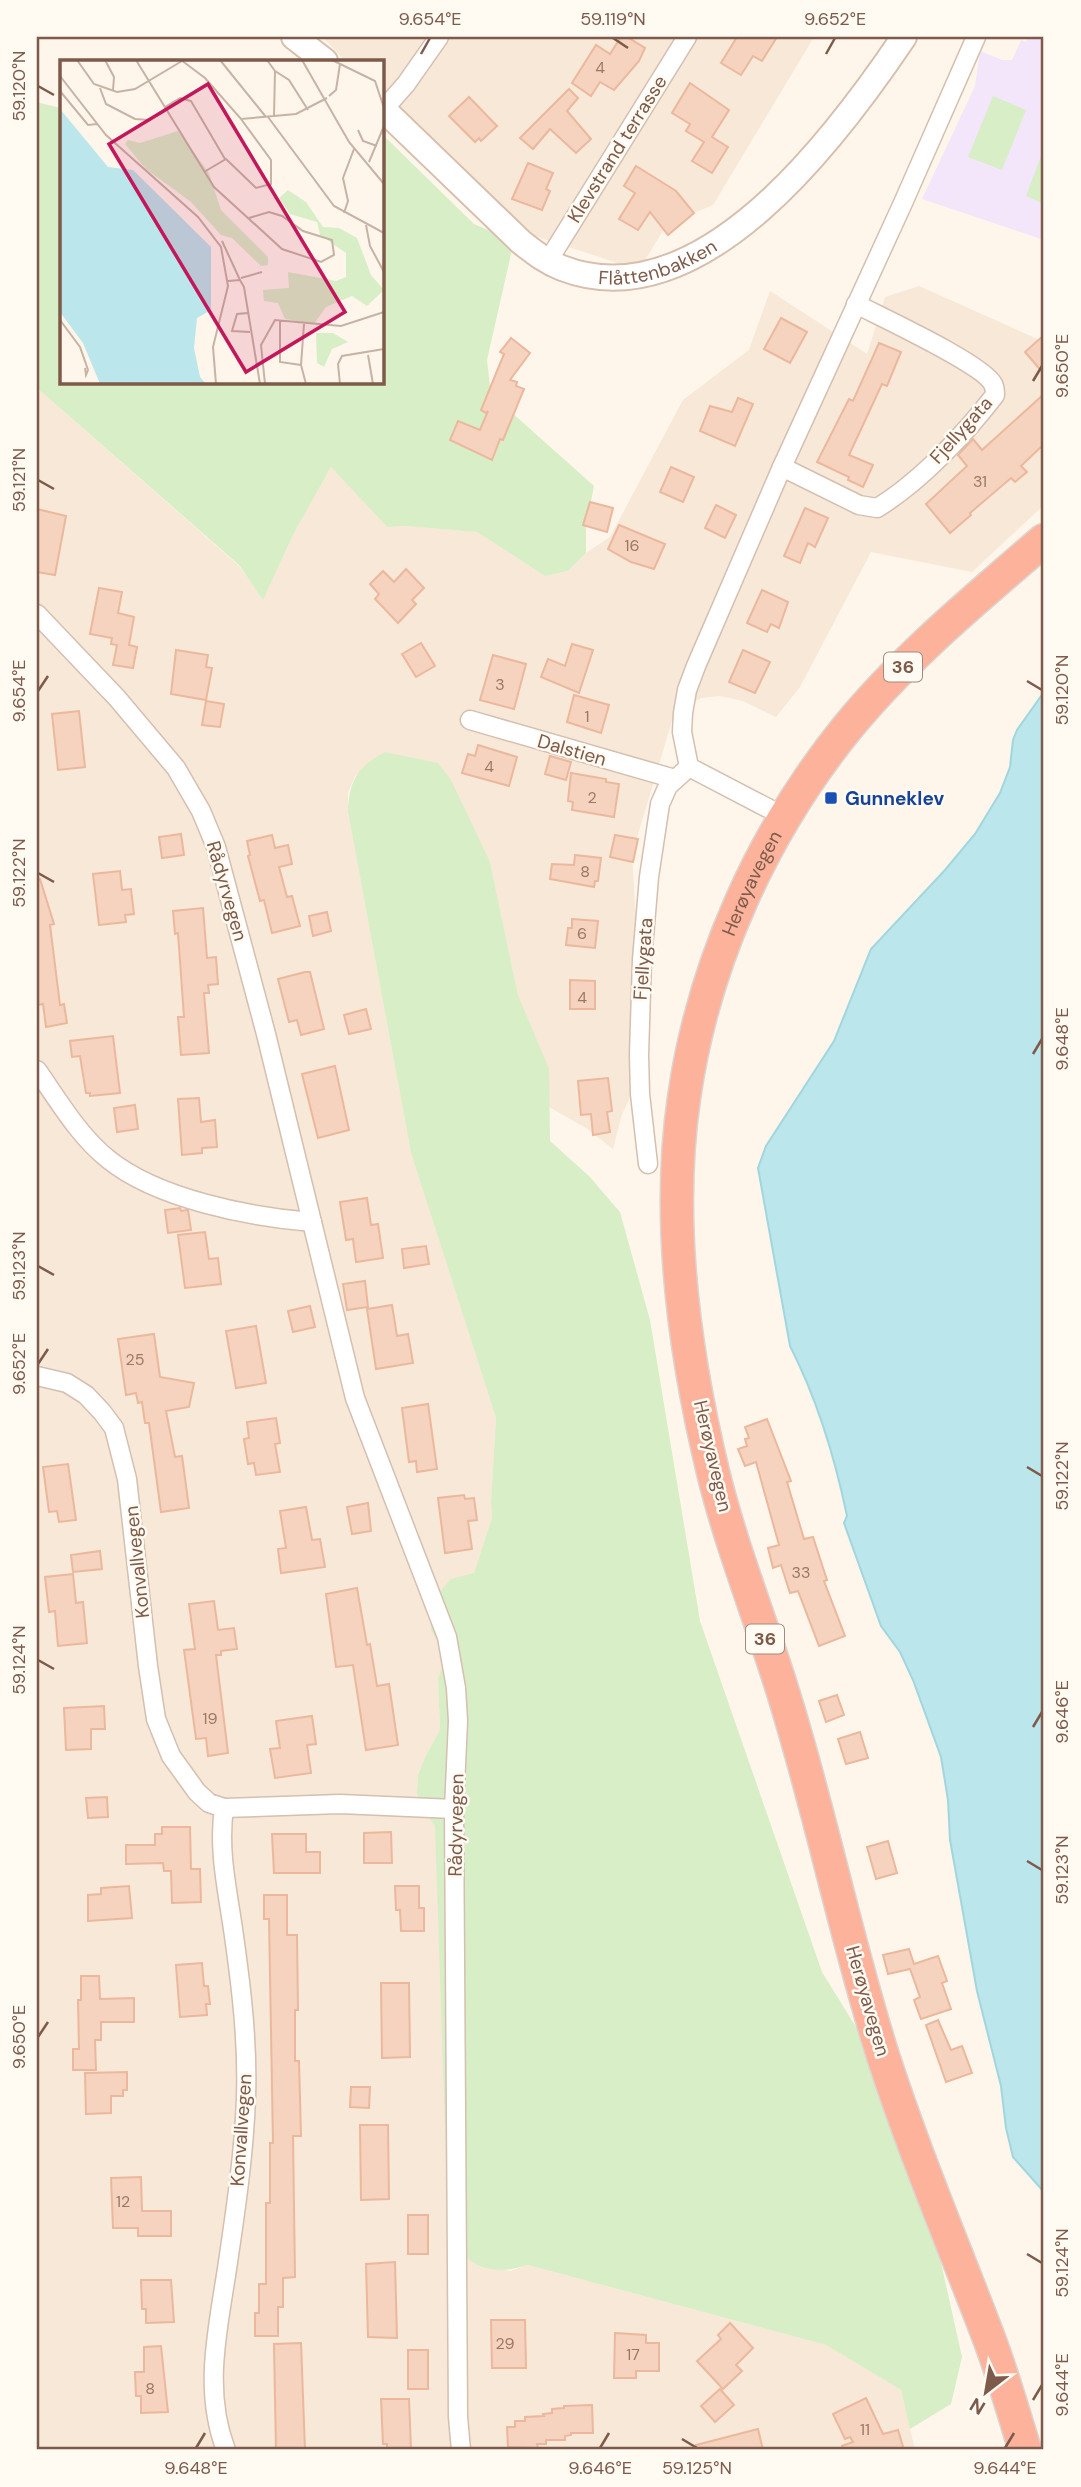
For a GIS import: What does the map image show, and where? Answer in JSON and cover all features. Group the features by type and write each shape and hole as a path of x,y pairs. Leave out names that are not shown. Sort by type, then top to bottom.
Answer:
{"highway":[{"name":"Herøyavegen","path":"1026,2450 992,2347 917,2153 882,2053 807,1771 714,1475 688,1335 680,1268 678,1181 684,1097 701,1014 747,889 785,817 847,729 893,677 953,619 1044,540"}],"main road":[{"path":"294,37 324,60"},
{"name":"Flåttenbakken","path":"383,109 514,236 548,261 580,274 620,276 663,268 706,249 760,209 802,170 849,113 904,37"}],"street":[{"path":"383,109 406,84 439,37"},
{"name":"Klevstrand terrasse","path":"548,261 688,37"},
{"path":"785,817 690,767 682,732 687,690 782,467 976,37"},
{"name":"Fjellygata","path":"782,467 859,505 877,508 922,474 975,422 995,395 993,384 979,371 931,341 856,304"},
{"name":"Rådyrvegen","path":"37,614 117,698 176,768 201,811 216,847 232,900 355,1398 447,1637 456,1688 458,1721 454,1809 458,2417 461,2450"},
{"name":"Dalstien","path":"470,720 674,779"},
{"name":"Fjellygata","path":"648,1164 640,1094 642,960 655,832 660,804 668,786 690,767"},
{"path":"37,1070 84,1136 125,1172 161,1189 204,1202 268,1219 312,1222"},
{"name":"Konvallvegen","path":"37,1376 67,1383 86,1395 114,1429 127,1479 156,1719 171,1756 197,1792 209,1803 224,1808 221,1858 245,2024 246,2096 240,2169 213,2361 215,2408 226,2450"},
{"path":"224,1808 340,1804 454,1809"}],"shaded area":[{"path":"323,37 814,37 713,205 667,224 639,270 480,218 383,105 383,60 344,60"},
{"path":"1028,37 1044,37 1044,240 922,199 975,86 980,51 1002,60 1012,60 1021,40 1026,42"},
{"path":"919,286 1044,342 1044,505 972,572 871,552 800,687 776,717 743,701 720,696 701,698 684,707 672,721 632,854 644,1066 621,1117 613,1149 586,1128 549,1107 548,1069 518,995 490,862 409,759 385,752 355,776 348,793 348,812 411,1153 496,1418 492,1518 474,1573 451,1580 446,1655 438,1678 440,1730 418,1775 417,1794 423,1811 435,1826 459,2251 474,2263 510,2271 528,2265 826,2345 901,2390 915,2450 37,2450 37,388 239,566 263,599 293,535 331,467 387,527 477,532 545,576 568,571 586,553 610,537 683,400 749,350 770,291 867,354 885,297"}],"green space":[{"path":"993,96 1026,110 1002,170 968,157"},
{"path":"37,104 60,108 60,383 383,383 383,135 474,224 514,241 487,360 491,394 594,486 586,527 586,553 568,571 545,576 477,532 387,527 331,467 293,535 263,600 239,565 37,388"},
{"path":"1044,148 1044,204 1026,196"},
{"path":"385,752 438,763 451,780 490,862 518,995 549,1069 550,1141 589,1176 620,1212 650,1320 700,1621 822,1972 907,2110 962,2357 951,2404 910,2429 901,2390 826,2345 528,2265 513,2269 486,2268 465,2256 452,2233 448,2218 435,1826 423,1811 417,1794 418,1775 440,1730 438,1678 446,1655 431,1630 431,1611 438,1594 451,1579 474,1573 492,1518 496,1418 411,1153 348,812 350,792 356,776 368,763"}],"water":[{"path":"1044,692 1044,2192 1013,2157 1001,2086 977,1991 950,1840 948,1800 941,1757 913,1680 900,1652 881,1626 844,1523 847,1516 831,1451 809,1387 790,1346 758,1168 766,1146 834,1041 871,949 975,834 1000,793 1010,767 1017,730"}],"building":[{"path":"621,37 627,37 645,48 639,61 614,90 600,82 591,96 572,83 596,45 610,54"},
{"path":"737,37 777,37 762,61 753,56 741,75 721,63"},
{"path":"690,83 729,110 712,137 728,147 712,173 692,161 704,142 686,131 690,124 672,113"},
{"path":"569,89 578,98 567,111 591,139 576,153 550,129 533,149 520,138"},
{"path":"469,97 497,126 481,141 479,138 475,142 449,116"},
{"path":"528,163 553,173 546,189 550,191 542,210 512,199"},
{"path":"636,166 676,191 694,213 668,235 650,212 638,230 619,219 635,193 624,186"},
{"path":"781,318 807,332 790,363 764,349"},
{"path":"1044,335 1044,374 1025,352"},
{"path":"511,338 530,353 510,380 517,382 516,386 524,389 492,460 450,440 458,421 480,430 488,411 486,413 481,410 504,354 500,352"},
{"path":"879,343 901,352 887,386 882,384 849,455 873,465 863,487 848,480 849,477 817,462 849,399 853,401"},
{"path":"1044,394 1044,444 1021,466 1027,472 1015,482 1011,478 950,533 926,504 967,466 958,455 973,439 982,450"},
{"path":"738,398 753,404 735,446 700,431 710,406 732,412"},
{"path":"671,467 694,477 683,502 660,492"},
{"path":"590,502 613,508 607,532 583,525"},
{"path":"716,505 736,515 725,538 705,528"},
{"path":"805,508 828,518 815,547 808,543 800,563 784,556"},
{"path":"37,509 66,516 55,575 37,572"},
{"path":"619,525 665,544 654,569 631,562 608,549"},
{"path":"406,569 424,588 412,600 416,604 398,623 375,599 379,594 370,584 383,571 394,582"},
{"path":"99,588 122,592 118,613 134,617 129,645 137,647 133,668 113,665 117,645 111,644 112,638 90,634"},
{"path":"762,590 788,602 779,628 771,624 767,632 747,623"},
{"path":"421,643 435,666 416,677 402,654"},
{"path":"572,644 593,650 579,693 541,677 548,659 565,666"},
{"path":"176,650 208,655 206,667 212,668 206,700 171,694"},
{"path":"743,650 770,662 755,693 729,682"},
{"path":"493,655 526,664 514,709 480,700"},
{"path":"574,695 609,705 601,733 567,722"},
{"path":"206,701 224,704 220,727 202,725"},
{"path":"79,711 85,767 58,770 52,714"},
{"path":"478,745 517,757 509,786 462,773 468,754 475,756"},
{"path":"550,756 571,762 566,780 545,774"},
{"path":"571,773 619,784 614,817 572,810 573,802 568,801"},
{"path":"181,834 184,855 162,858 159,837"},
{"path":"272,835 275,848 288,845 292,864 279,867 287,897 292,896 300,926 272,933 264,900 260,901 248,856 247,841"},
{"path":"615,835 638,839 633,862 610,857"},
{"path":"575,855 601,858 598,881 595,881 594,887 550,879 552,864 574,865"},
{"path":"120,871 122,890 131,889 134,914 125,915 126,922 99,925 93,874"},
{"path":"40,879 54,924 50,925 60,1005 64,1004 67,1023 46,1027 43,1004 37,1005 37,880"},
{"path":"203,908 207,958 216,957 218,984 208,985 209,993 204,993 209,1053 181,1055 178,1017 184,1017 178,933 175,934 173,911"},
{"path":"327,912 331,931 313,936 309,916"},
{"path":"572,919 598,921 595,948 566,945"},
{"path":"310,972 324,1029 301,1035 297,1020 289,1022 278,979"},
{"path":"570,980 595,981 595,1009 570,1009"},
{"path":"366,1009 371,1029 349,1034 344,1015"},
{"path":"113,1036 120,1093 90,1096 90,1093 86,1093 80,1056 72,1057 70,1041"},
{"path":"335,1066 349,1130 318,1138 302,1074"},
{"path":"608,1078 612,1111 607,1112 610,1132 593,1135 591,1114 581,1115 578,1081"},
{"path":"199,1098 201,1122 215,1120 217,1147 202,1148 202,1153 182,1155 178,1099"},
{"path":"135,1105 138,1129 117,1132 114,1108"},
{"path":"367,1198 371,1225 378,1224 383,1258 356,1262 353,1239 346,1240 340,1202"},
{"path":"180,1208 181,1211 188,1210 191,1230 168,1233 165,1210"},
{"path":"205,1232 209,1259 218,1258 221,1284 185,1288 178,1235"},
{"path":"426,1246 429,1264 404,1268 402,1249"},
{"path":"365,1281 368,1307 347,1310 343,1284"},
{"path":"392,1305 397,1336 408,1334 413,1363 376,1369 367,1309"},
{"path":"310,1306 315,1327 293,1332 288,1311"},
{"path":"256,1326 266,1383 236,1388 226,1331"},
{"path":"154,1334 160,1377 194,1383 189,1407 166,1411 175,1457 182,1456 189,1508 161,1512 149,1423 145,1423 142,1402 138,1403 136,1393 126,1395 118,1339"},
{"path":"428,1404 437,1469 417,1472 416,1461 409,1462 402,1408"},
{"path":"276,1418 280,1443 275,1444 280,1472 256,1475 254,1463 248,1464 244,1439 249,1438 247,1422"},
{"path":"767,1419 791,1481 787,1482 804,1539 813,1537 827,1580 824,1581 845,1636 819,1646 798,1591 790,1593 781,1565 773,1568 768,1548 779,1545 756,1462 745,1466 738,1449 747,1446 745,1439 749,1438 745,1427"},
{"path":"68,1464 76,1520 59,1522 57,1511 49,1512 43,1467"},
{"path":"464,1495 465,1499 474,1498 477,1520 468,1521 472,1549 445,1553 438,1498"},
{"path":"368,1503 371,1531 352,1534 347,1507"},
{"path":"306,1507 312,1540 320,1539 325,1567 281,1573 278,1549 286,1548 280,1511"},
{"path":"100,1551 102,1569 73,1572 71,1555"},
{"path":"73,1574 76,1603 83,1602 87,1643 58,1646 55,1611 49,1612 45,1577"},
{"path":"357,1588 377,1686 389,1684 398,1745 366,1750 353,1665 336,1667 326,1594"},
{"path":"214,1601 218,1630 234,1628 237,1649 221,1651 221,1655 216,1655 228,1753 208,1756 206,1738 196,1739 184,1650 195,1649 189,1604"},
{"path":"837,1695 844,1715 826,1722 819,1701"},
{"path":"104,1706 105,1729 91,1729 91,1749 66,1750 64,1708"},
{"path":"312,1716 316,1744 307,1745 311,1773 275,1778 270,1749 280,1748 276,1721"},
{"path":"860,1732 868,1758 846,1764 838,1739"},
{"path":"107,1797 108,1817 88,1818 86,1798"},
{"path":"162,1827 190,1827 191,1869 200,1869 201,1902 172,1903 171,1871 164,1871 163,1863 126,1864 126,1845 155,1845 155,1834 162,1834"},
{"path":"391,1832 392,1863 364,1863 364,1833"},
{"path":"272,1834 306,1834 306,1852 320,1852 320,1873 274,1873"},
{"path":"888,1841 897,1873 876,1879 867,1847"},
{"path":"129,1886 132,1918 88,1921 88,1895 101,1894 101,1888"},
{"path":"395,1886 419,1886 419,1908 424,1908 424,1931 401,1931 400,1910 396,1910"},
{"path":"264,1895 287,1895 287,1935 297,1935 298,2010 295,2010 295,2061 299,2061 301,2136 293,2136 295,2277 283,2278 283,2307 278,2307 278,2336 255,2336 255,2313 259,2313 259,2284 266,2284 266,2203 270,2203 270,2143 273,2143 269,1919 264,1919"},
{"path":"909,1949 914,1964 938,1956 947,1981 942,1983 951,2009 921,2019 914,2000 920,1997 910,1969 888,1974 883,1955"},
{"path":"202,1963 204,1986 208,1986 210,2004 206,2004 207,2015 180,2017 176,1965"},
{"path":"81,1976 99,1976 100,1999 134,1998 134,2022 101,2022 101,2040 95,2040 96,2070 73,2070 73,2049 79,2049 78,2000 81,2000"},
{"path":"381,1983 409,1983 410,2057 382,2058"},
{"path":"938,2020 951,2050 962,2046 972,2073 946,2082 926,2025"},
{"path":"127,2072 127,2090 123,2090 123,2096 111,2096 111,2113 86,2114 85,2073"},
{"path":"351,2087 370,2087 369,2108 350,2107"},
{"path":"360,2125 388,2125 389,2199 361,2200"},
{"path":"141,2177 142,2211 171,2211 171,2236 138,2236 138,2228 113,2228 111,2178"},
{"path":"408,2215 428,2215 428,2254 408,2254"},
{"path":"395,2262 397,2338 368,2337 366,2264"},
{"path":"141,2280 171,2280 174,2322 146,2323 146,2309 142,2309"},
{"path":"491,2320 525,2320 526,2368 492,2368"},
{"path":"730,2323 753,2348 736,2365 742,2371 723,2389 697,2361 721,2339 718,2335"},
{"path":"615,2333 646,2335 646,2343 659,2343 659,2371 636,2371 636,2378 614,2378"},
{"path":"301,2343 305,2450 276,2450 274,2344"},
{"path":"161,2346 168,2412 141,2413 141,2396 136,2396 135,2372 144,2372 144,2347"},
{"path":"408,2350 428,2350 428,2389 408,2389"},
{"path":"720,2389 734,2405 715,2422 701,2406"},
{"path":"866,2398 883,2434 898,2430 904,2450 843,2450 842,2446 853,2442 850,2437 845,2439 833,2414"},
{"path":"381,2399 409,2399 411,2450 387,2450 387,2444 383,2444"},
{"path":"592,2405 593,2433 571,2433 565,2436 565,2440 546,2440 546,2444 537,2444 538,2448 508,2447 507,2427 515,2427 515,2421 525,2421 525,2417 544,2416 543,2414 552,2413 552,2409 564,2406"},
{"path":"758,2429 763,2450 697,2450 696,2445"}],"place":[{"name":"Gunneklev","path":"831,798"}]}
